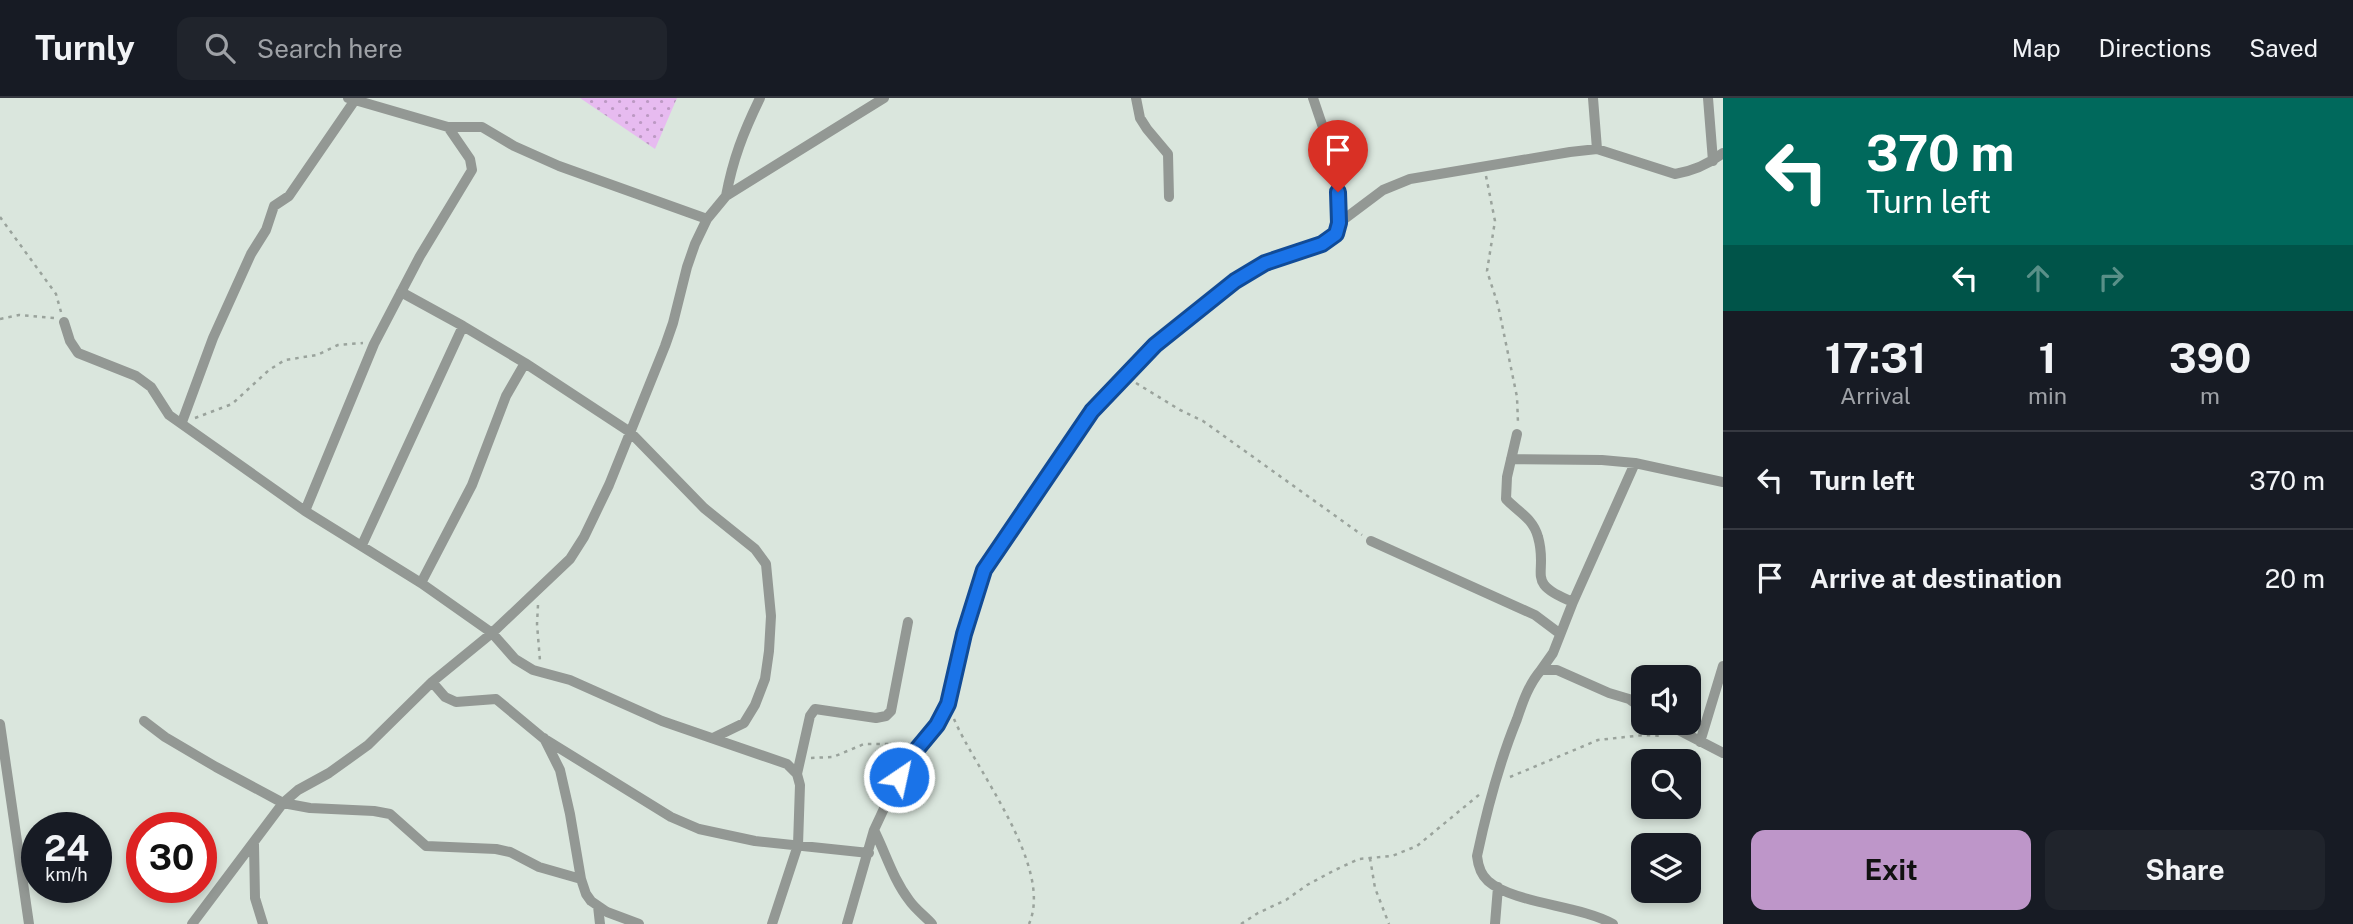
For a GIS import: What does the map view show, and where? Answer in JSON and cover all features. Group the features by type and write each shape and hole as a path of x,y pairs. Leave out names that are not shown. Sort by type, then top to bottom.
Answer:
{"street":[{"path":"726,197 741,135 760,98"},
{"path":"192,924 283,803 298,790 329,773 368,745 432,682 492,633 570,559 584,537 630,432 669,334 687,267 707,219 726,197 884,98"},
{"path":"1136,98 1140,118 1146,130 1168,154 1169,197"},
{"path":"847,924 874,830 899,777 937,725 948,704 964,634 984,570 1092,411 1155,345 1235,281 1265,263 1322,244 1336,234 1339,223 1338,192 1333,157 1313,98"},
{"path":"1593,98 1597,149"},
{"path":"1708,98 1713,161"},
{"path":"182,422 213,338 251,254 266,230 274,206 289,196 351,99 448,127 482,127 514,146 559,166 707,219"},
{"path":"305,511 374,344 472,170 470,159 448,127"},
{"path":"1339,223 1392,186 1410,179 1484,165 1597,149 1675,174 1713,161 1723,153"},
{"path":"401,292 525,363 630,432 704,508 755,549 766,565 771,615 765,679 755,705 744,723 713,738"},
{"path":"64,323 70,341 78,353 136,376 151,387 169,415 305,511 421,583 492,633 515,660 533,670 556,675 662,721 787,764 797,774"},
{"path":"362,545 463,326"},
{"path":"421,583 472,485 506,396 525,363"},
{"path":"1517,434 1506,499 1526,516 1538,537 1540,580 1555,595 1573,602"},
{"path":"1511,459 1635,463 1723,482"},
{"path":"1613,924 1596,916 1513,893 1490,883 1483,876 1477,856 1494,784 1528,690 1553,653 1559,633 1635,463"},
{"path":"1371,541 1535,615 1559,633"},
{"path":"772,924 798,845 800,785 797,774 810,716 815,709 876,718 886,716 891,711 908,622"},
{"path":"1700,742 1723,666"},
{"path":"1541,670 1557,670 1631,700"},
{"path":"432,682 450,701 496,699 543,738 671,817 699,829 755,841 869,853"},
{"path":"144,721 216,767 283,803 310,808 390,814 426,846 496,849 510,852 539,867 581,879"},
{"path":"0,724 29,924"},
{"path":"1686,735 1723,752"},
{"path":"543,738 560,770 586,894 598,906 639,924"},
{"path":"874,830 888,865 909,902 932,924"},
{"path":"254,844 255,898 263,924"},
{"path":"1495,924 1498,887"},
{"path":"598,906 600,924"}],"path":[{"path":"1484,165 1495,221 1487,271 1517,397 1517,434"},
{"path":"0,217 56,294 64,323"},
{"path":"0,319 19,315 52,317 64,323"},
{"path":"182,422 232,404 269,370 285,360 317,355 338,345 358,342 374,344"},
{"path":"1124,375 1203,421 1371,541"},
{"path":"540,590 537,624 541,671"},
{"path":"948,704 959,730 1022,846 1030,874 1034,913 1029,924"},
{"path":"1241,924 1286,900 1307,885 1359,859 1392,856 1417,846 1494,784 1598,740 1666,735"},
{"path":"801,757 832,757 864,744 904,745 923,741"},
{"path":"1370,858 1376,888 1389,924"}],"shaded area":[{"path":"580,98 677,98 655,149"}],"route":[{"path":"899,777 908,760 937,725 948,704 964,634 984,570 1092,411 1155,345 1235,281 1265,263 1322,244 1336,234 1339,223 1338,192"}]}
